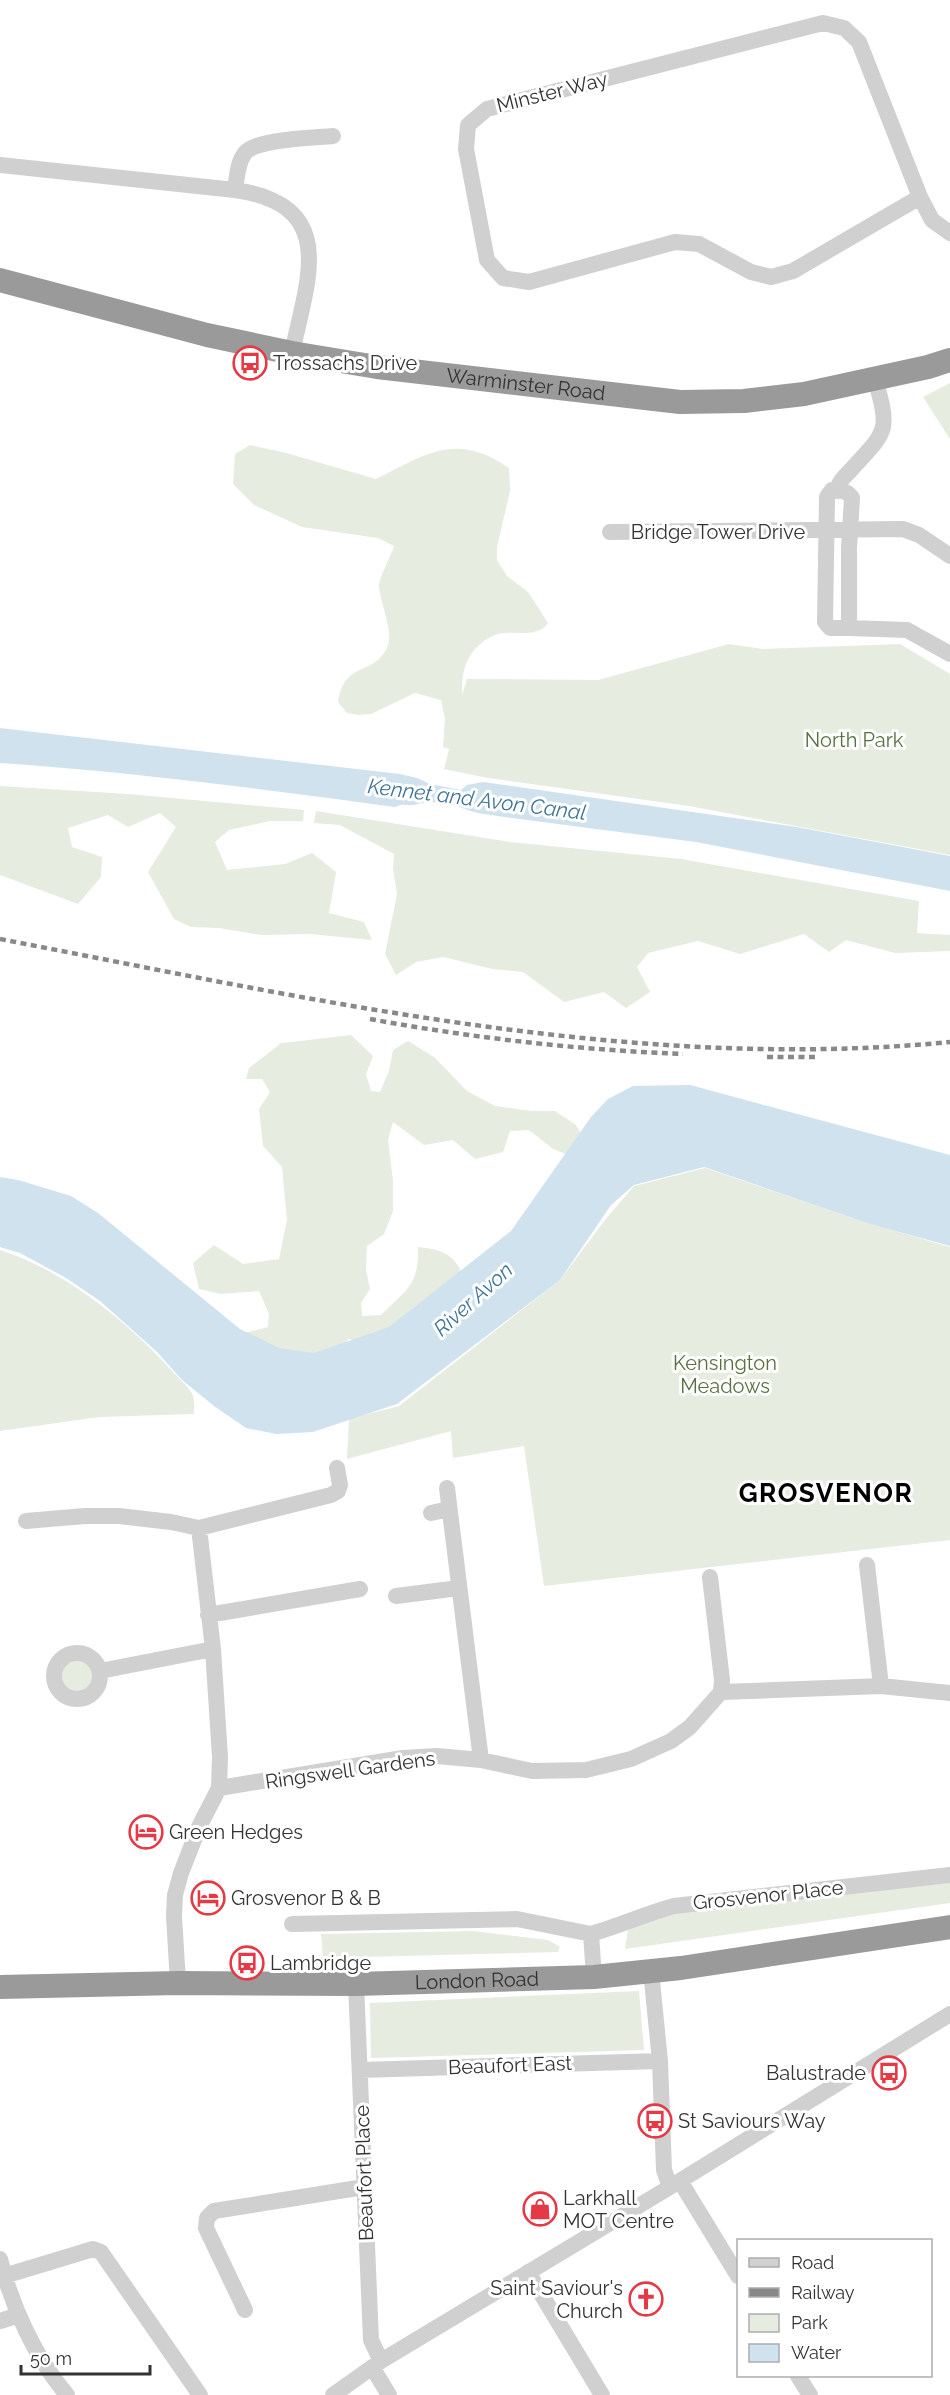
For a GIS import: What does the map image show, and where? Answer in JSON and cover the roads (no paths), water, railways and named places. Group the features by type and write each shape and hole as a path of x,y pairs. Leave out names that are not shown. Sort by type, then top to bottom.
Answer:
{"highway":[{"name":"Warminster Road","path":"0,280 207,335 292,353 377,367 680,402 754,400 804,394 950,360"},
{"name":"London Road","path":"0,1987 178,1983 356,1984 594,1977 651,1971 950,1927"}],"street":[{"name":"Minster Way","path":"920,197 793,271 771,277 751,272 699,244 675,242 529,282 503,278 487,260 466,149 468,125 487,109 824,23 844,28 859,42 920,197 932,220 950,233"},
{"path":"235,190 238,167 245,153 258,145 333,136"},
{"path":"0,165 235,190 272,199 295,216 308,237 311,261 292,353"},
{"path":"838,491 842,479 874,444 884,428 882,402 875,379"},
{"path":"849,628 852,498 849,493 832,490 827,497 825,622 830,627 849,628 907,630 950,654"},
{"name":"Bridge Tower Drive","path":"609,532 911,531 950,556"},
{"path":"26,1521 85,1516 119,1516 199,1528 331,1495 338,1491 340,1485 337,1468"},
{"path":"447,1488 481,1760"},
{"path":"431,1513 449,1509"},
{"path":"178,1983 175,1895 199,1827 219,1788 220,1757 213,1649 199,1528"},
{"path":"867,1565 881,1686"},
{"path":"710,1577 722,1680 721,1692 881,1686 950,1693"},
{"path":"396,1596 459,1588"},
{"path":"208,1616 360,1589"},
{"path":"100,1671 213,1649"},
{"name":"Ringswell Gardens","path":"219,1788 403,1758 437,1756 481,1760 532,1771 586,1770 631,1759 671,1741 690,1727 721,1692"},
{"name":"Grosvenor Place","path":"292,1924 517,1919 591,1934 615,1928 648,1913 674,1906 950,1875"},
{"path":"591,1934 594,1977"},
{"path":"651,1971 660,2061 664,2170 737,2275"},
{"name":"Beaufort Place","path":"356,1984 370,2340 376,2364 389,2395"},
{"path":"333,2395 376,2364 675,2184 950,2014"},
{"name":"Beaufort East","path":"360,2070 660,2061"},
{"path":"245,2310 206,2228 207,2218 214,2211 364,2187"},
{"path":"4,2276 93,2249 101,2252 200,2395"},
{"path":"0,2259 19,2315 45,2363 68,2395"},
{"path":"528,2271 602,2395"},
{"path":"0,2321 19,2315"},
{"path":"799,2377 810,2395"}],"water":[{"name":"Kennet and Avon Canal","path":"0,728 400,774 430,784 461,790 467,785 483,782 797,827 950,856 950,891 696,842 497,816 437,802 395,807 198,782 0,763"},
{"name":"River Avon","path":"690,1085 950,1155 950,1246 870,1224 704,1167 634,1185 611,1205 560,1280 397,1404 313,1432 276,1434 246,1428 182,1380 157,1352 100,1301 66,1278 20,1253 0,1247 0,1177 71,1196 98,1213 240,1329 279,1348 314,1353 389,1327 511,1231 591,1117 608,1099 633,1086"}],"railway":[{"path":"0,939 353,1006 472,1025 591,1039 710,1047 830,1049 950,1042"},
{"path":"370,1019 526,1042 605,1050 683,1054"},
{"path":"767,1057 815,1057"}],"place":[{"name":"Trossachs Drive","path":"250,363"},
{"name":"Green Hedges","path":"146,1832"},
{"name":"Grosvenor B & B","path":"208,1898"},
{"name":"Lambridge","path":"247,1963"},
{"name":"Balustrade","path":"889,2073"},
{"name":"St Saviours Way","path":"655,2121"},
{"name":"Larkhall MOT Centre","path":"540,2209"},
{"name":"Saint Saviour's Church","path":"646,2299"}],"district":[{"name":"GROSVENOR","path":"826,1493"}],"park label":[{"name":"North Park","path":"854,740"},
{"name":"Kensington Meadows","path":"725,1374"}]}
